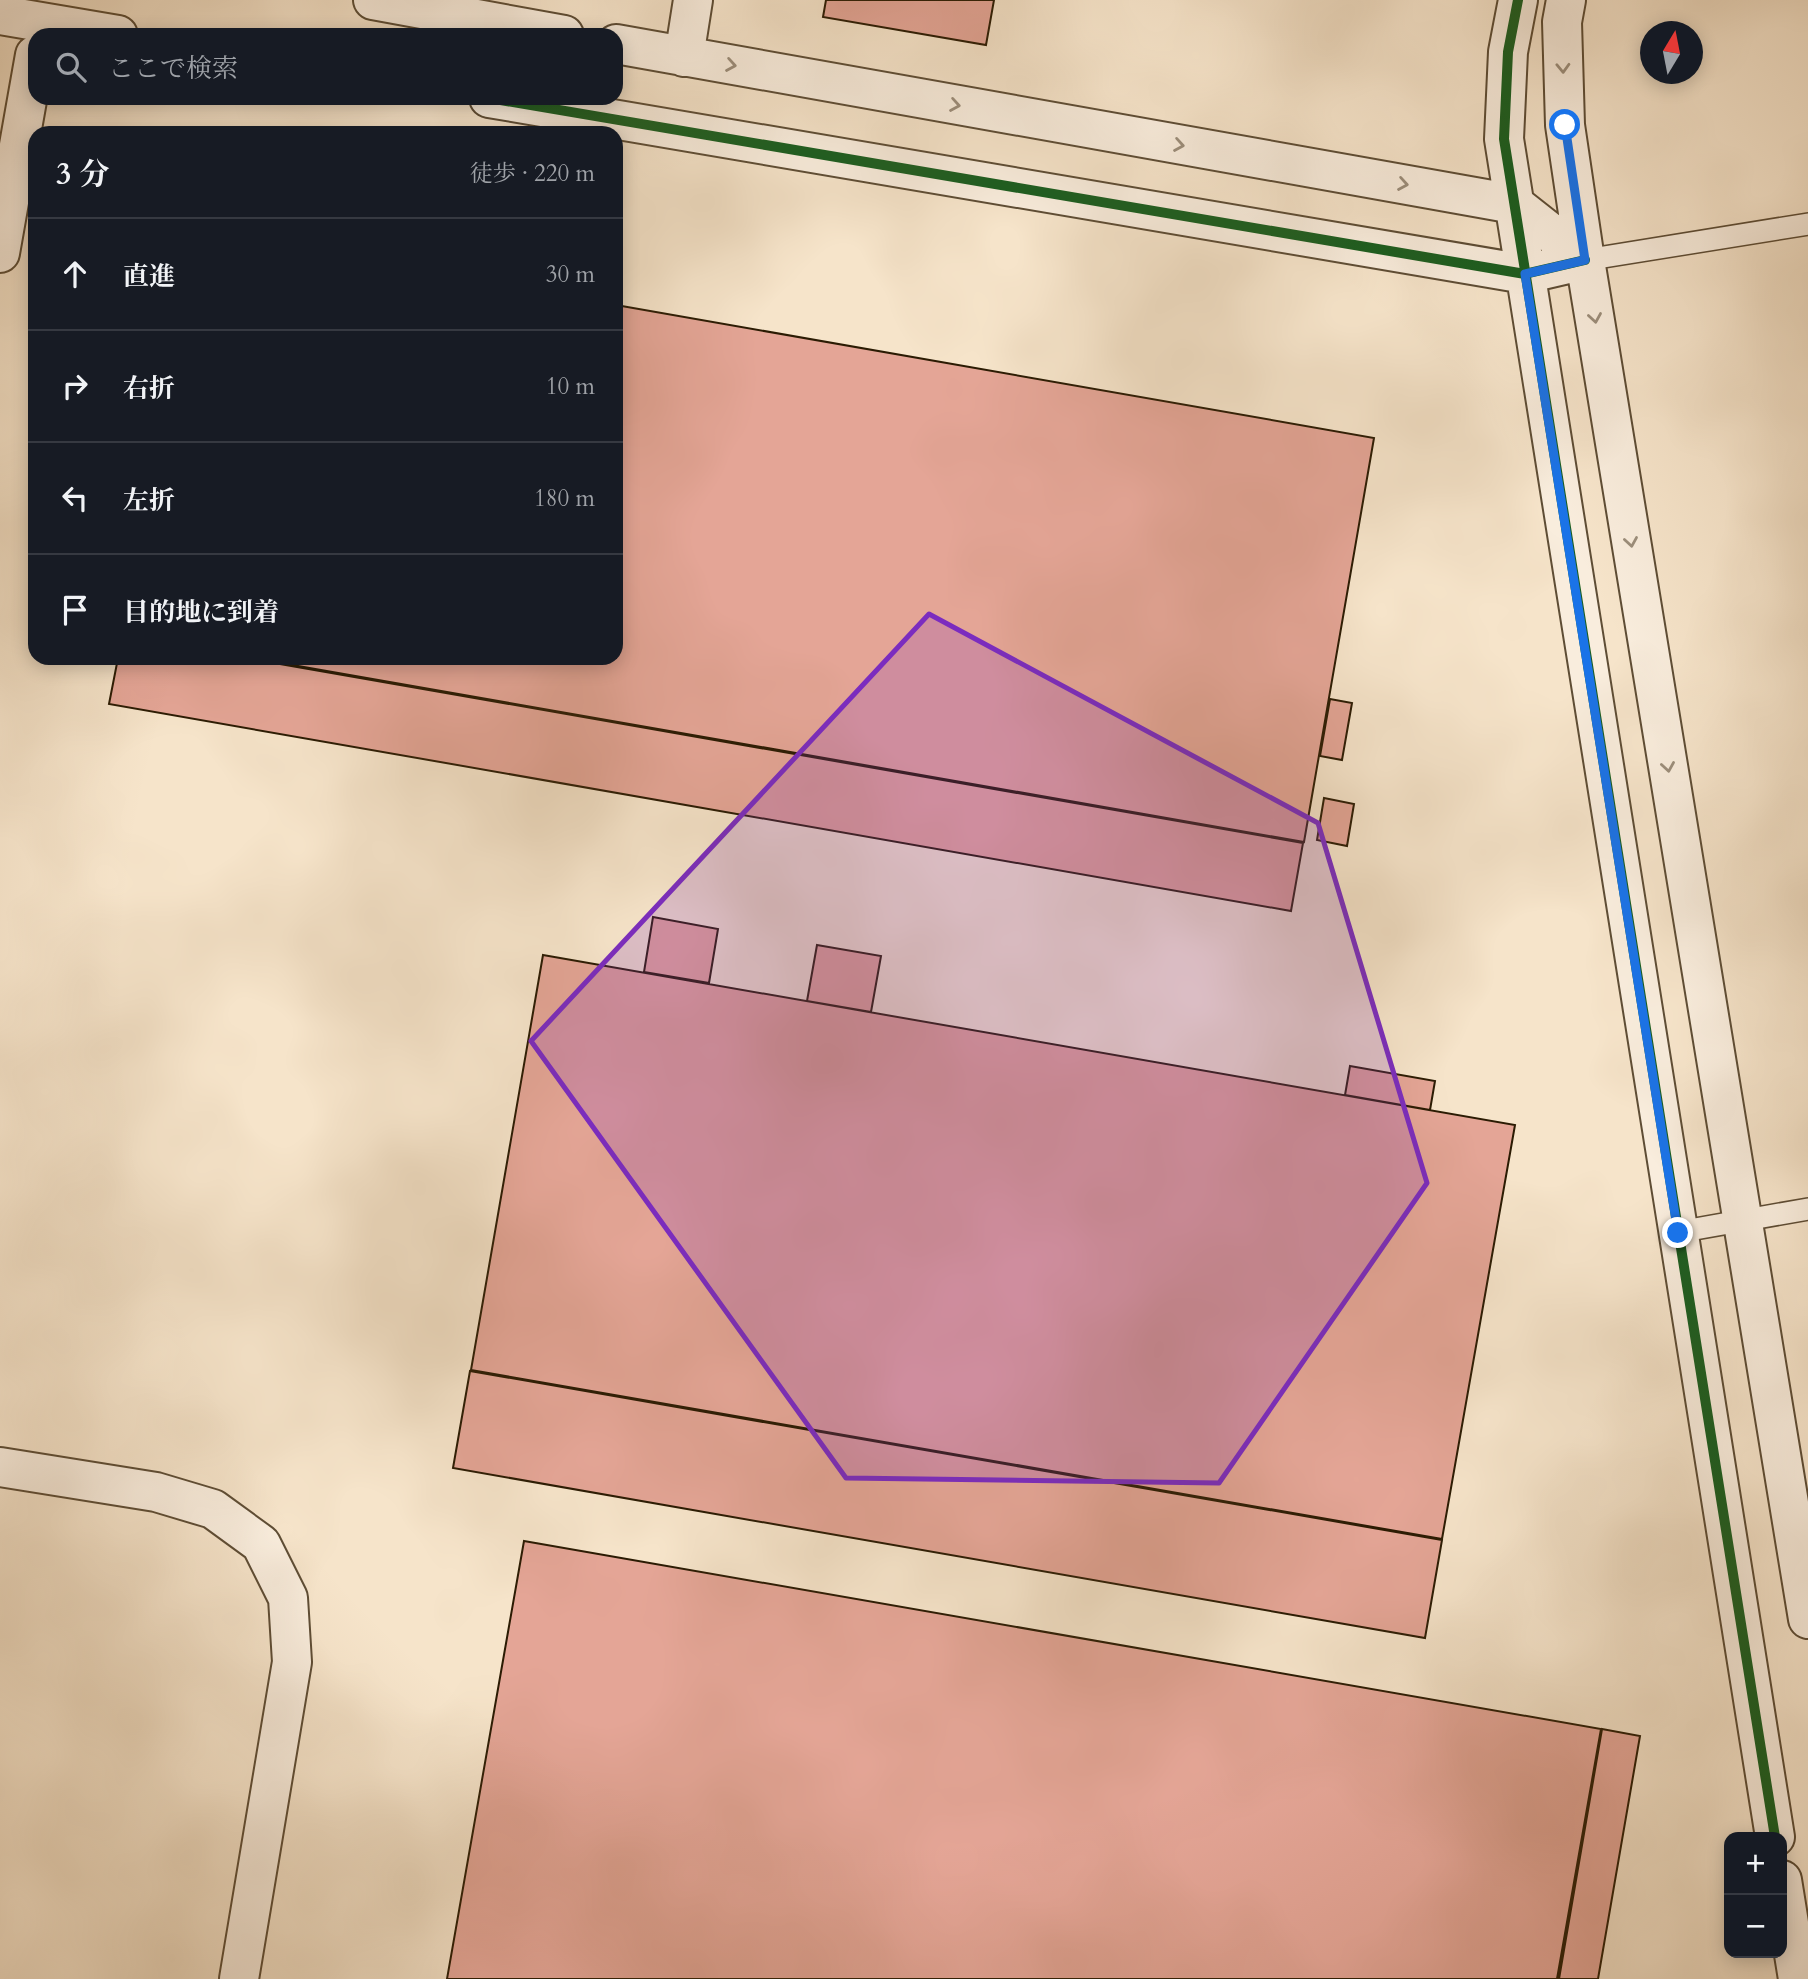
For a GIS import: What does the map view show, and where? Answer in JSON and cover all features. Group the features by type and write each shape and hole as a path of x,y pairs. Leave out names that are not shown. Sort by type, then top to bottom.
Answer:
{"street":[{"path":"373,0 526,28"},
{"path":"684,57 693,0"},
{"path":"1518,0 1508,52 1504,139 1774,1832"},
{"path":"1566,0 1562,23 1565,125 1585,260 1808,1619"},
{"path":"0,15 40,28"},
{"path":"623,45 1514,204 1585,260"},
{"path":"0,253 28,96"},
{"path":"530,105 1525,274 1585,260"},
{"path":"0,1467 156,1492 213,1509 261,1544 288,1598 292,1662 239,1979"},
{"path":"1784,1895 1798,1979"}],"lane":[{"path":"1585,260 1808,224"},
{"path":"1678,1233 1808,1209"}],"highlighted area":[{"path":"929,614 1318,823 1427,1183 1219,1483 846,1478 531,1041"}],"building":[{"path":"826,0 994,0 986,45 823,17"},
{"path":"623,306 1374,438 1304,842 293,665 623,665"},
{"path":"117,665 286,665 1303,843 1291,911 109,704"},
{"path":"1330,699 1352,703 1342,760 1320,756"},
{"path":"1324,798 1354,804 1347,846 1317,840"},
{"path":"653,917 718,929 709,983 644,972"},
{"path":"817,945 881,956 871,1012 807,1001"},
{"path":"543,955 1515,1125 1442,1539 471,1370"},
{"path":"1350,1066 1435,1081 1430,1110 1345,1095"},
{"path":"470,1371 1442,1540 1425,1638 453,1468"},
{"path":"524,1541 1601,1729 1557,1979 447,1979"},
{"path":"1602,1729 1640,1736 1598,1979 1559,1979"}],"cycle path":[{"path":"1518,0 1508,52 1504,139 1774,1832"},
{"path":"530,105 1525,274 1585,260"}],"route":[{"path":"1565,125 1585,260 1525,274 1678,1233"}]}
